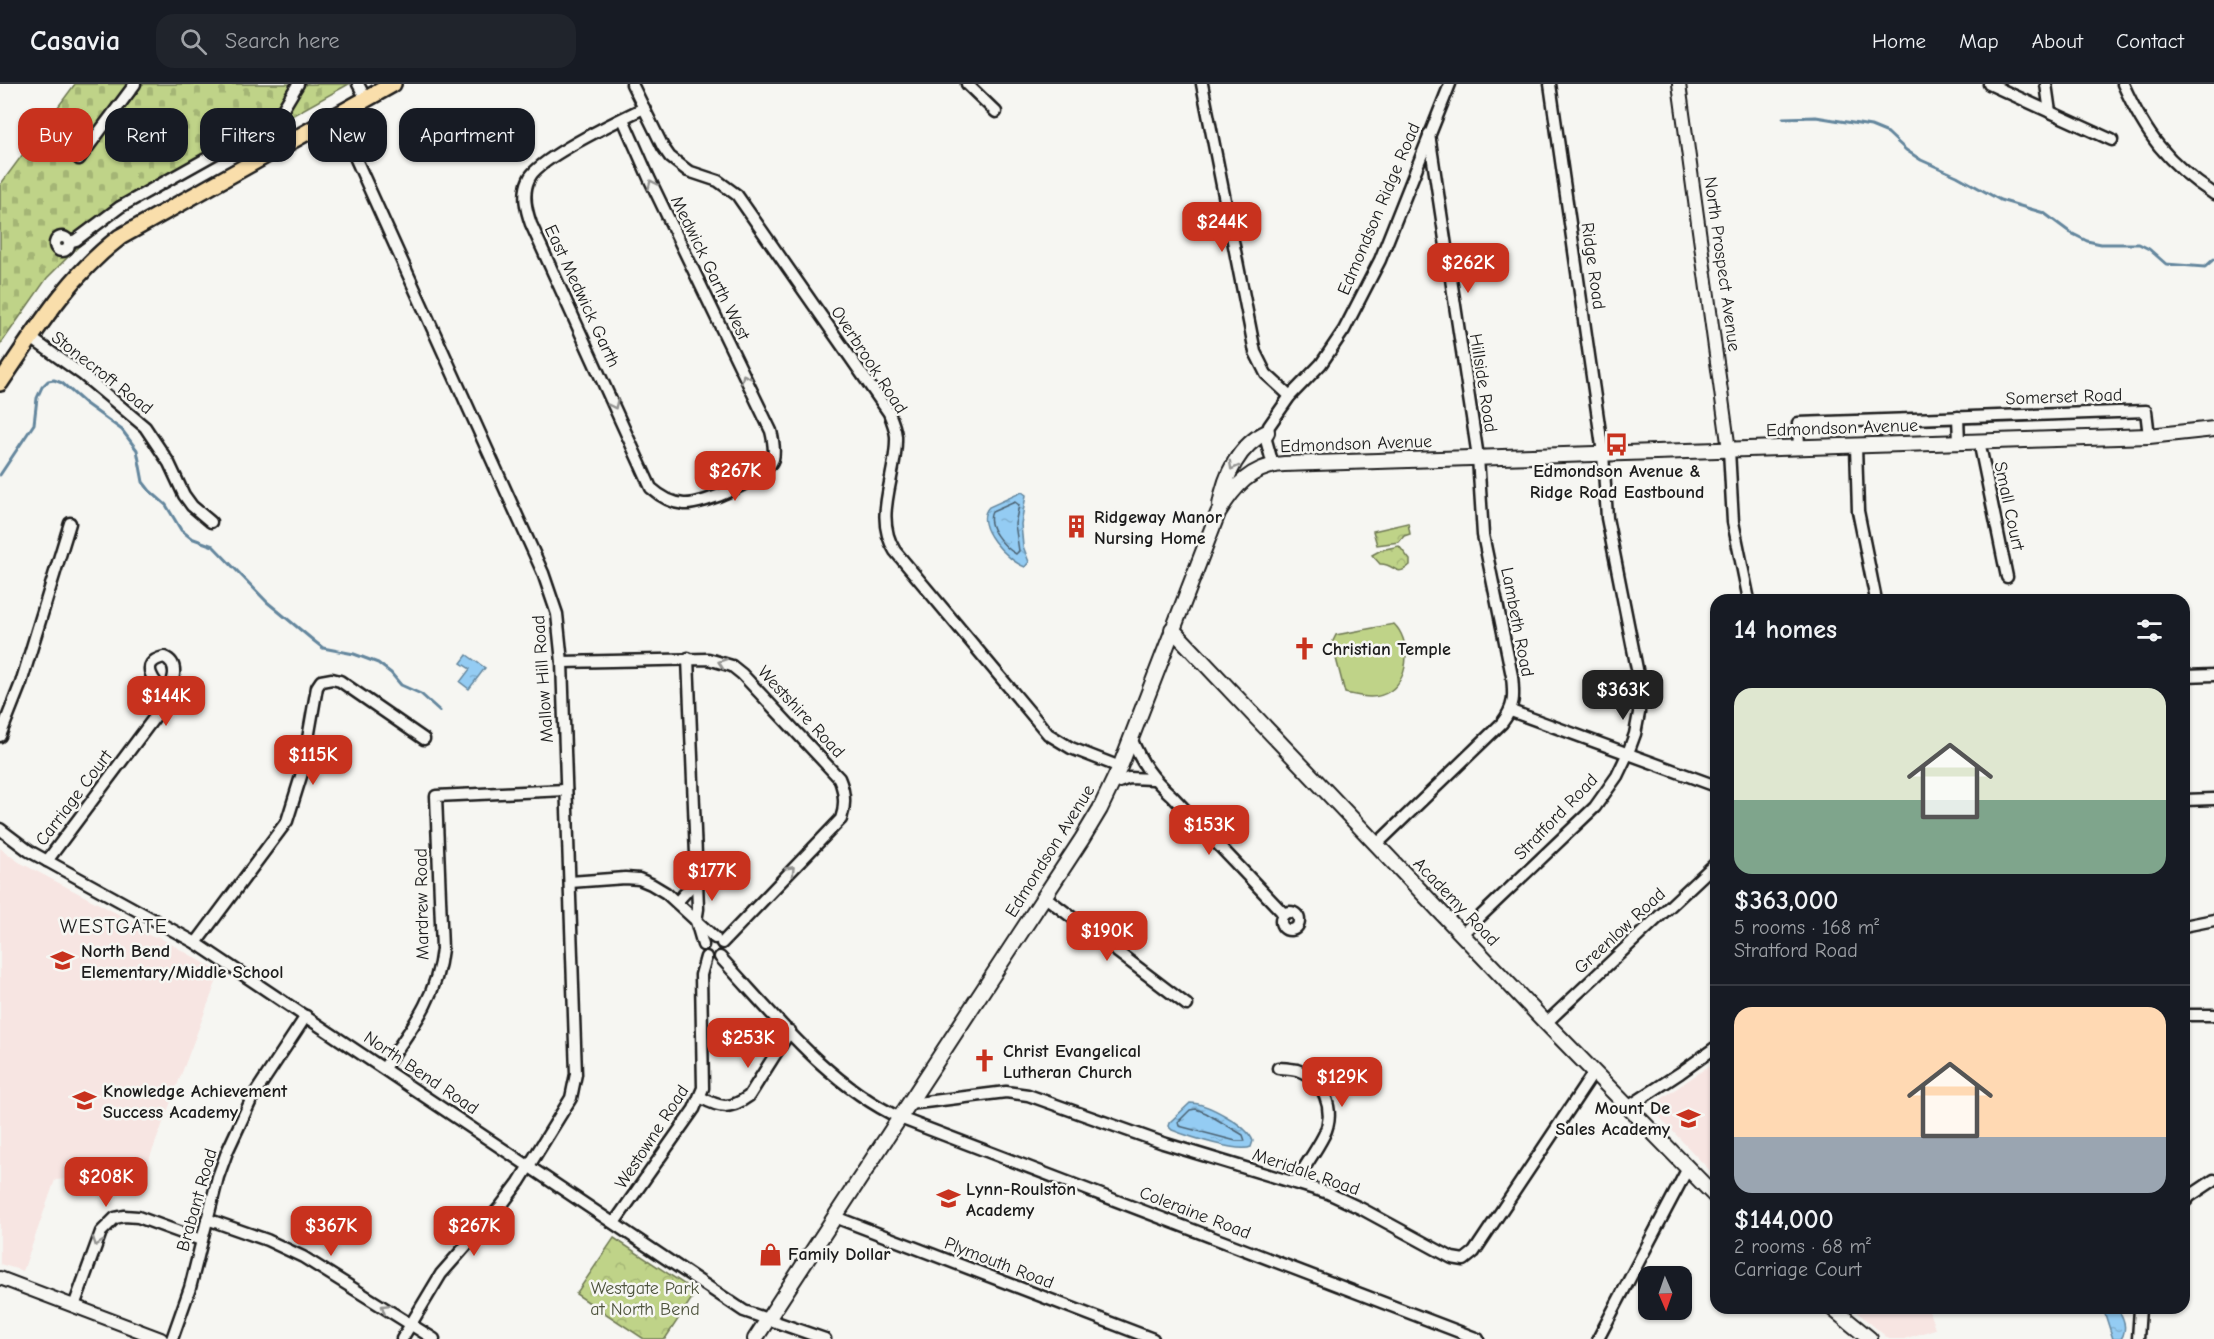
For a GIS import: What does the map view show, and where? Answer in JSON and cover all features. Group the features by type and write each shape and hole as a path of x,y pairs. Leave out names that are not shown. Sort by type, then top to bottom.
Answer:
{"main road":[{"path":"349,108 393,84"},
{"path":"0,383 80,272 120,237 308,131"},
{"name":"Edmondson Avenue","path":"755,1339 1082,839 1120,767 1218,513 1226,499 1244,479 1262,468 1273,465 2149,436 2214,429"},
{"path":"1218,513 1222,489 1244,448 1267,432"},
{"name":"Academy Road","path":"1172,629 1546,1023 1710,1191"},
{"path":"1839,1314 1870,1339"}],"street":[{"path":"93,140 135,84"},
{"path":"69,242 76,240 120,207 261,128 283,109 298,84"},
{"path":"358,84 366,99"},
{"name":"Overbrook Road","path":"632,84 663,147 678,165 688,171 718,181 737,195 889,413 896,436 885,522 889,540 896,550 1048,734 1071,748 1120,767"},
{"path":"967,84 996,112"},
{"path":"1202,84 1255,352 1266,374 1290,396"},
{"name":"Edmondson Ridge Road","path":"1267,432 1290,396 1320,364 1344,330 1380,260 1450,84"},
{"name":"Ridge Road","path":"1550,84 1603,453"},
{"name":"North Prospect Avenue","path":"1678,84 1729,450"},
{"path":"1989,84 2112,140"},
{"path":"2046,84 2050,112"},
{"path":"2123,84 2147,131 2164,154 2214,194"},
{"path":"623,119 644,108"},
{"name":"East Medwick Garth","path":"623,119 542,164 529,177 525,199 531,224 651,488"},
{"name":"Medwick Garth West","path":"623,119 654,189 771,431 773,441 773,459 764,472 704,501 692,504 671,502 651,488"},
{"name":"Hillside Road","path":"1429,134 1478,458"},
{"name":"Mallow Hill Road","path":"357,162 543,573 556,614 562,662 575,1086 562,1113 529,1166 501,1206 441,1274 402,1339"},
{"name":"Stonecroft Road","path":"31,338 83,375 146,427 169,463 184,495 192,506 211,522"},
{"name":"Somerset Road","path":"1799,447 1798,423 2146,411 2149,436"},
{"path":"1958,417 1959,442"},
{"path":"1267,432 1266,440 1273,465"},
{"name":"Small Court","path":"1979,441 2007,577"},
{"path":"1856,446 1858,511 1875,594"},
{"path":"1729,450 1733,522 1748,594"},
{"name":"Stratford Road","path":"1461,934 1595,807 1608,792 1635,734 1639,713 1639,691 1607,518 1603,453"},
{"name":"Lambeth Road","path":"1478,458 1483,535 1512,676 1511,711"},
{"path":"0,736 21,683 70,524"},
{"path":"570,882 639,879 658,888 677,902 696,921 719,940 724,951 714,960 705,957 696,921 698,909 688,658"},
{"name":"Westshire Road","path":"562,662 688,658 721,661 732,666 741,674 833,770 843,787 845,808 841,819 719,940"},
{"path":"2190,676 2214,675"},
{"path":"196,943 287,821 302,773 317,687 321,681 332,679 346,684 424,739"},
{"name":"Carriage Court","path":"47,861 153,720 166,695"},
{"path":"1376,845 1489,737 1511,711 1710,784"},
{"path":"1131,738 1153,779 1284,914"},
{"path":"1112,785 1129,778 1153,779"},
{"name":"Mardrew Road","path":"384,1068 429,1000 440,968 442,950 436,796 566,790"},
{"path":"2190,800 2214,799"},
{"name":"North Bend Road","path":"0,829 29,851 196,943 744,1311 825,1339"},
{"name":"Greenlow Road","path":"1546,1023 1710,869"},
{"path":"677,902 697,880"},
{"path":"1044,896 1187,1005"},
{"path":"2190,926 2214,920"},
{"path":"703,945 708,939 719,940"},
{"name":"Westowne Road","path":"614,1223 694,1109 700,1097 704,1077 701,975 705,957"},
{"name":"Coleraine Road","path":"720,957 822,1066 877,1107 900,1118 1478,1339"},
{"path":"2190,1015 2214,1015"},
{"name":"Brabant Road","path":"172,1339 190,1288 218,1177 239,1123 252,1098 306,1016"},
{"path":"700,1097 716,1106 734,1105 749,1096 789,1031"},
{"path":"1628,1107 1710,1051"},
{"path":"1278,1068 1297,1070 1309,1076 1317,1083 1327,1102 1327,1124 1324,1135 1295,1183"},
{"name":"Meridale Road","path":"909,1104 1006,1092 1028,1095 1163,1143 1343,1200 1452,1258 1464,1260 1474,1252 1594,1072"},
{"path":"1598,1339 1688,1168"},
{"path":"2190,1196 2214,1180"},
{"path":"74,1306 101,1232 116,1218 138,1217 201,1240"},
{"name":"Plymouth Road","path":"835,1217 1152,1339"},
{"path":"207,1219 267,1240 303,1257 434,1339"},
{"path":"0,1278 161,1339"},
{"path":"2138,1339 2140,1314"}],"shaded area":[{"name":"Knowledge Achievement Success Academy","path":"0,848 19,862 139,925 141,931 153,937 157,936 220,972 144,1173 55,1180 23,1271 0,1264"},
{"name":"Mount De Sales Academy","path":"1710,1065 1710,1171 1663,1121 1654,1108 1657,1102"},
{"path":"1859,1314 1930,1314 1935,1329 1904,1339 1889,1339"}],"green space":[{"path":"75,84 349,84 296,114 296,108 200,108 200,162 209,162 139,201 94,231 47,278 0,345 0,185 18,161 93,162 93,108 57,108"},
{"path":"1408,523 1410,534 1404,536 1399,542 1377,545 1373,531"},
{"path":"1399,546 1410,560 1410,565 1401,571 1380,564 1372,555 1381,550"},
{"path":"1394,624 1403,639 1406,658 1402,677 1397,685 1379,696 1368,697 1345,693 1332,643 1336,635"},
{"name":"Westgate Park at North Bend","path":"614,1238 696,1292 665,1339 644,1339 576,1294"}],"water":[{"path":"1022,492 1026,495 1021,524 1023,546 1029,562 1025,567 1010,558 994,542 985,523 985,514 989,507"},
{"path":"467,655 485,668 469,689 460,682 470,669 461,663"},
{"path":"1190,1103 1216,1111 1235,1122 1253,1141 1251,1147 1225,1146 1172,1130 1168,1126 1169,1123"},
{"path":"2105,1314 2120,1314 2124,1323 2121,1339 2113,1339"}],"waterway":[{"path":"1783,118 1816,117 1871,126 1888,133 1921,160 1957,176 2000,200 2044,213 2071,233 2087,241 2101,244 2139,244 2149,249 2166,264 2205,267 2214,259"},
{"path":"0,475 34,424 37,398 42,387 48,381 54,380 62,383 122,430 137,450 143,482 166,505 181,530 191,538 213,546 267,602 323,648 354,654 378,663 401,685 421,694 440,711"}],"place":[{"name":"Edmondson Avenue & Ridge Road Eastbound","path":"1617,445"},
{"name":"Ridgeway Manor Nursing Home","path":"1076,527"},
{"name":"Christian Temple","path":"1304,649"},
{"name":"North Bend Elementary/Middle School","path":"63,961"},
{"name":"Christ Evangelical Lutheran Church","path":"985,1061"},
{"name":"Knowledge Achievement Success Academy","path":"85,1101"},
{"name":"Mount De Sales Academy","path":"1688,1118"},
{"name":"Lynn-Roulston Academy","path":"948,1199"},
{"name":"Family Dollar","path":"770,1254"}],"district":[{"name":"WESTGATE","path":"114,926"}]}
